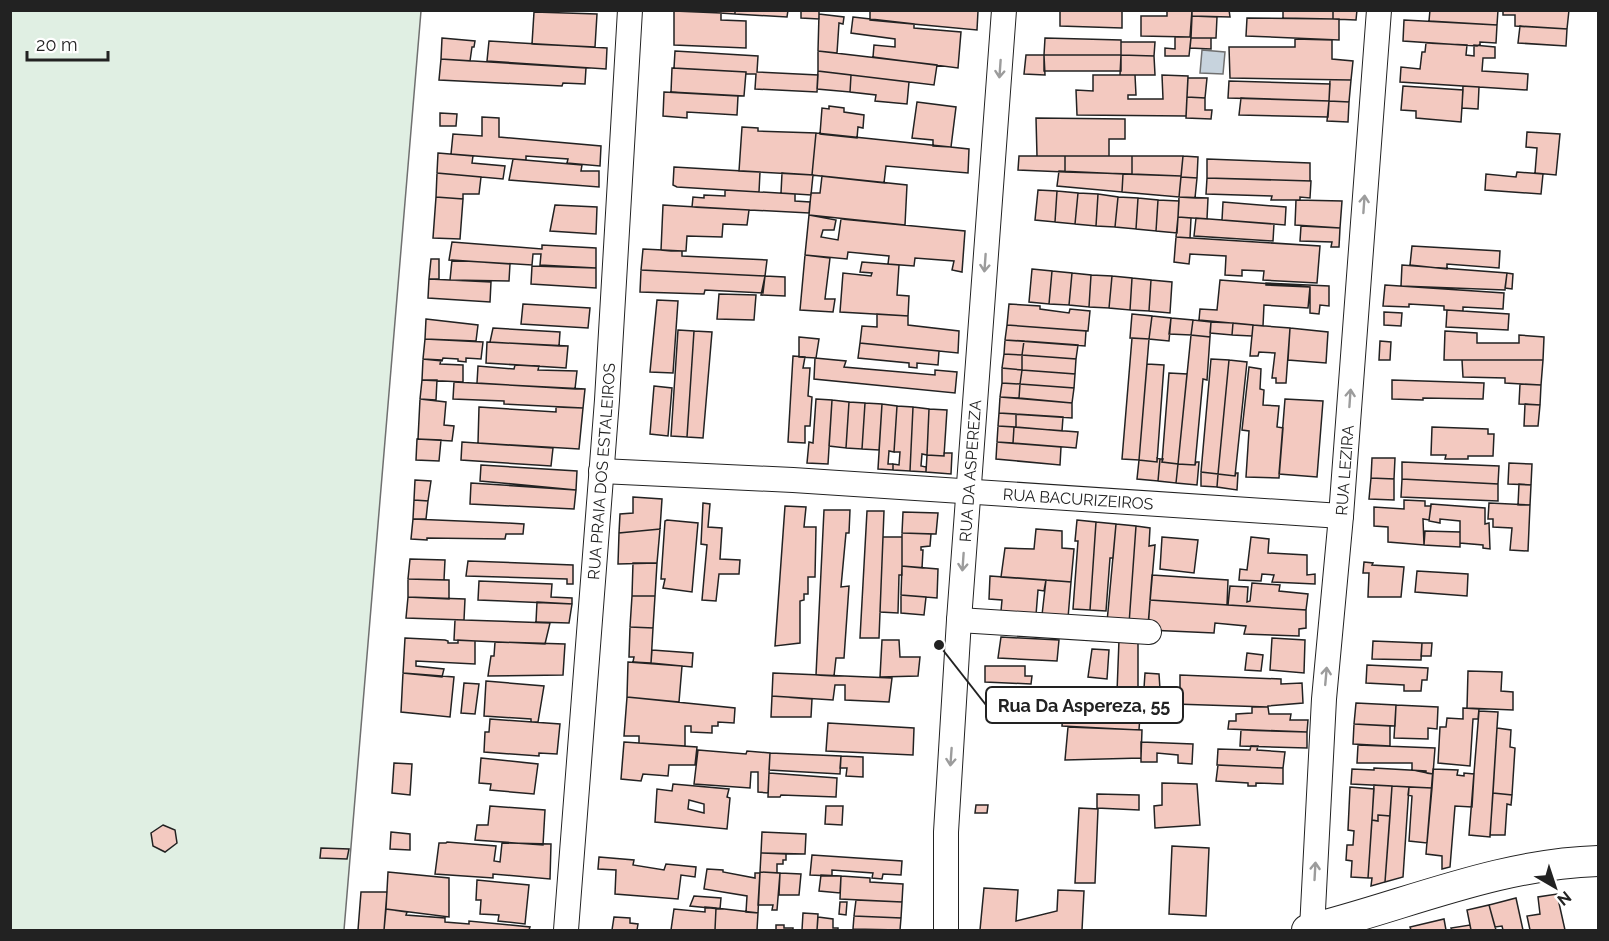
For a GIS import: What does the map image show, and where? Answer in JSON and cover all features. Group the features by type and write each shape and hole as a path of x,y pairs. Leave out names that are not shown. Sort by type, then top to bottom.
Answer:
{"street":[{"name":"RUA PRAIA DOS ESTALEIROS","path":"566,930 612,320 630,10"},
{"name":"RUA DA ASPEREZA","path":"946,930 946,832 959,620 1004,10"},
{"name":"RUA LEZIRA","path":"1309,930 1324,699 1341,516 1379,10"},
{"name":"RUA BACURIZEIROS","path":"601,471 770,479 1341,516"},
{"path":"959,620 1149,632"},
{"path":"1309,930 1461,884 1529,869 1599,861"}],"green space":[{"path":"10,11 421,11 344,930 11,930"}],"shaded area":[{"path":"1202,50 1225,52 1223,74 1200,73"}],"building":[{"path":"671,10 735,10 735,14"},
{"path":"735,10 788,10 787,17 735,14"},
{"path":"801,10 819,10 819,19 801,18"},
{"path":"870,10 978,11 977,30 870,20"},
{"path":"1060,10 1122,10 1122,28 1060,26"},
{"path":"1167,10 1192,10 1190,37 1141,36 1141,16 1167,16"},
{"path":"1192,10 1229,10 1230,17 1192,16"},
{"path":"1283,10 1333,10 1333,19 1283,18"},
{"path":"1333,10 1357,10 1356,20 1333,19"},
{"path":"1430,10 1498,10 1497,25 1429,21"},
{"path":"1503,10 1569,10 1567,29 1515,26 1515,15 1503,15"},
{"path":"674,11 721,13 721,20 746,21 746,48 674,45"},
{"path":"534,12 597,14 595,47 532,44"},
{"path":"819,14 844,17 843,24 839,23 837,53 818,51"},
{"path":"1192,16 1217,17 1216,38 1191,38"},
{"path":"853,17 914,24 914,28 961,32 958,68 873,57 874,45 895,47 895,39 851,33"},
{"path":"1247,18 1339,19 1339,40 1246,36"},
{"path":"1404,20 1497,25 1496,43 1480,42 1477,46 1403,41"},
{"path":"1520,26 1567,29 1566,46 1518,43"},
{"path":"1175,37 1191,37 1189,56 1165,56 1165,48 1175,49"},
{"path":"442,38 475,41 470,61 441,59"},
{"path":"1045,38 1121,40 1121,55 1044,55"},
{"path":"1191,38 1211,38 1211,49 1190,48"},
{"path":"1295,39 1332,40 1332,59 1353,61 1351,80 1230,78 1229,47 1295,47"},
{"path":"489,41 607,48 606,69 487,61"},
{"path":"1121,42 1155,42 1154,56 1121,55"},
{"path":"1426,43 1467,45 1466,55 1474,56 1474,45 1495,47 1495,58 1483,58 1482,71 1528,74 1527,90 1400,82 1401,67 1420,69 1422,52 1425,52"},
{"path":"675,51 758,56 757,72 818,75 817,92 755,89 756,74 746,74 746,72 674,68"},
{"path":"818,51 937,65 934,85 818,71"},
{"path":"1026,55 1044,55 1045,75 1024,74"},
{"path":"1044,55 1121,55 1121,71 1044,71"},
{"path":"1121,55 1154,56 1155,75 1120,75"},
{"path":"441,59 586,68 585,84 563,83 562,86 439,80"},
{"path":"672,68 746,72 744,96 671,92"},
{"path":"818,71 851,75 850,92 817,89"},
{"path":"851,75 909,82 907,104 875,101 876,95 850,92"},
{"path":"1093,75 1135,75 1136,95 1128,95 1128,99 1163,99 1162,75 1188,76 1186,116 1077,115 1076,90 1093,91"},
{"path":"1188,78 1207,78 1205,98 1187,97"},
{"path":"1330,80 1351,80 1349,102 1329,101"},
{"path":"1229,81 1330,84 1329,101 1228,98"},
{"path":"1403,86 1463,90 1461,122 1416,118 1416,111 1401,110"},
{"path":"1463,86 1479,87 1478,109 1462,108"},
{"path":"664,92 738,96 737,115 687,112 687,118 663,116"},
{"path":"1187,97 1205,98 1205,110 1212,110 1211,119 1186,118"},
{"path":"1241,98 1329,101 1328,117 1239,115"},
{"path":"1329,101 1349,102 1348,122 1327,121"},
{"path":"917,102 956,107 951,147 933,146 933,140 912,138"},
{"path":"829,106 844,108 844,112 864,115 863,128 858,127 857,138 820,134 822,108 829,109"},
{"path":"440,113 457,114 456,126 440,126"},
{"path":"482,117 499,118 499,137 601,146 600,166 567,163 568,159 526,156 526,160 451,154 453,134 482,136"},
{"path":"1036,118 1125,119 1125,139 1109,139 1109,156 1037,156"},
{"path":"742,127 758,128 758,131 816,133 812,175 739,171"},
{"path":"1527,132 1560,134 1556,175 1535,173 1537,148 1526,147"},
{"path":"816,133 969,149 968,173 886,166 884,183 812,175"},
{"path":"438,153 473,156 472,163 505,166 503,179 437,173"},
{"path":"1019,156 1065,156 1065,172 1018,170"},
{"path":"1065,156 1132,156 1132,174 1065,172"},
{"path":"1132,156 1183,156 1181,176 1132,174"},
{"path":"1183,156 1198,157 1197,178 1181,177"},
{"path":"513,159 582,165 581,171 599,171 599,187 509,180"},
{"path":"1207,159 1310,163 1310,181 1207,178"},
{"path":"674,167 760,172 759,192 677,187 673,185"},
{"path":"1059,171 1123,174 1122,192 1057,186"},
{"path":"1517,172 1543,174 1541,194 1485,190 1486,174 1516,177"},
{"path":"437,173 481,177 479,194 463,194 463,199 436,197"},
{"path":"782,173 813,175 811,195 781,193"},
{"path":"1123,174 1181,176 1179,197 1122,192"},
{"path":"822,176 907,185 905,225 809,215 811,193 820,193"},
{"path":"1181,177 1197,178 1195,198 1179,197"},
{"path":"1207,178 1311,181 1310,198 1271,200 1272,196 1206,194"},
{"path":"725,190 795,194 795,201 810,202 809,213 692,207 693,197 725,196"},
{"path":"1038,190 1057,191 1055,222 1035,220"},
{"path":"1057,191 1078,193 1075,224 1055,222"},
{"path":"1078,193 1098,194 1096,226 1075,224"},
{"path":"1098,194 1118,197 1115,227 1096,226"},
{"path":"436,197 463,199 460,239 433,238"},
{"path":"1118,197 1138,198 1136,229 1115,227"},
{"path":"1179,197 1208,198 1207,219 1178,217"},
{"path":"1138,198 1158,200 1156,231 1136,229"},
{"path":"1158,200 1179,201 1177,233 1156,231"},
{"path":"1296,200 1342,201 1340,228 1295,225"},
{"path":"1223,202 1286,207 1285,225 1222,220"},
{"path":"555,205 597,207 596,234 550,231"},
{"path":"663,205 749,210 747,225 723,224 722,237 687,236 686,251 661,250"},
{"path":"809,215 836,220 834,230 823,230 821,237 838,240 841,219 965,231 962,272 952,270 954,261 915,258 914,266 888,264 889,256 848,252 847,259 805,255"},
{"path":"1178,217 1191,218 1190,238 1176,237"},
{"path":"1196,218 1274,224 1273,241 1194,236"},
{"path":"1301,226 1340,228 1339,247 1331,247 1332,242 1300,241"},
{"path":"1176,237 1320,246 1317,283 1263,280 1264,271 1242,270 1242,276 1225,275 1226,256 1190,254 1189,264 1174,262"},
{"path":"452,242 542,249 542,245 596,248 596,268 540,265 541,254 533,254 532,265 449,260"},
{"path":"1412,246 1500,251 1499,268 1447,264 1447,269 1410,265"},
{"path":"643,249 682,251 682,256 767,260 765,276 641,270"},
{"path":"805,255 830,258 825,299 835,299 833,312 800,310"},
{"path":"431,259 439,259 439,279 429,279"},
{"path":"452,260 510,264 509,281 450,280"},
{"path":"862,262 899,265 897,295 909,296 908,316 840,312 843,273 871,276 872,273 860,272"},
{"path":"1402,265 1507,273 1505,290 1401,286"},
{"path":"532,266 596,268 596,288 531,284"},
{"path":"1032,269 1052,271 1049,304 1029,302"},
{"path":"641,270 765,276 763,293 705,290 704,294 640,292"},
{"path":"1052,271 1072,273 1069,305 1049,304"},
{"path":"1072,273 1091,275 1089,307 1069,305"},
{"path":"1507,273 1513,274 1512,289 1505,288"},
{"path":"1091,275 1112,276 1109,308 1089,307"},
{"path":"765,276 785,277 785,296 761,295"},
{"path":"1112,276 1132,278 1130,310 1109,308"},
{"path":"1132,278 1151,280 1149,311 1130,310"},
{"path":"429,279 491,282 490,302 428,298"},
{"path":"1151,280 1172,282 1170,313 1149,311"},
{"path":"1220,280 1310,287 1308,308 1264,305 1263,326 1199,320 1200,309 1217,310"},
{"path":"1266,283 1329,286 1329,306 1320,305 1319,314 1310,313 1310,287 1266,285"},
{"path":"1385,285 1504,293 1503,309 1463,307 1463,311 1444,310 1444,306 1409,304 1409,307 1383,306"},
{"path":"719,294 756,295 754,320 717,319"},
{"path":"657,300 678,301 673,373 650,372"},
{"path":"523,304 590,308 588,328 521,324"},
{"path":"1009,304 1040,306 1040,309 1069,313 1070,309 1090,311 1088,331 1007,325"},
{"path":"1447,310 1509,314 1508,330 1446,327"},
{"path":"1384,312 1402,313 1401,326 1384,325"},
{"path":"877,314 908,316 908,325 959,331 958,353 860,343 862,326 877,327"},
{"path":"1132,314 1152,316 1149,339 1130,338"},
{"path":"1152,316 1171,318 1169,341 1149,339"},
{"path":"1171,318 1193,320 1191,335 1169,334"},
{"path":"426,319 478,325 476,341 425,339"},
{"path":"1193,320 1211,322 1210,337 1191,335"},
{"path":"1211,322 1233,323 1232,335 1210,333"},
{"path":"1233,323 1253,325 1252,336 1232,335"},
{"path":"1007,325 1086,331 1085,346 1005,340"},
{"path":"1253,325 1290,328 1286,383 1276,383 1276,378 1272,378 1275,353 1259,352 1258,356 1250,356"},
{"path":"493,328 560,332 559,346 490,342"},
{"path":"1290,328 1328,332 1326,363 1288,360"},
{"path":"678,330 694,331 687,437 671,436"},
{"path":"694,331 712,332 703,438 687,437"},
{"path":"1445,331 1477,333 1477,343 1519,343 1519,335 1544,337 1543,360 1444,360"},
{"path":"1191,335 1210,337 1207,380 1203,379 1195,465 1178,464"},
{"path":"799,337 819,339 816,358 799,357"},
{"path":"1132,338 1149,339 1139,460 1122,459"},
{"path":"425,339 483,342 481,359 466,358 466,362 458,361 458,359 443,358 442,361 423,359"},
{"path":"1005,340 1024,341 1022,355 1004,354"},
{"path":"1024,341 1078,345 1076,359 1022,355"},
{"path":"1380,341 1391,342 1390,360 1379,360"},
{"path":"487,342 568,346 566,368 486,363"},
{"path":"860,343 939,351 938,365 917,363 917,368 909,367 909,363 858,358"},
{"path":"1004,354 1022,355 1022,370 1002,368"},
{"path":"1022,355 1076,359 1075,374 1022,370"},
{"path":"793,356 805,357 803,368 810,368 808,396 812,397 810,426 805,426 805,443 788,442"},
{"path":"815,358 846,361 844,367 935,375 935,370 957,372 955,393 814,379"},
{"path":"423,359 441,360 440,364 463,365 463,382 422,380"},
{"path":"1211,359 1229,360 1218,474 1201,472"},
{"path":"1229,360 1247,362 1235,476 1218,474"},
{"path":"1462,360 1543,360 1541,385 1505,383 1505,378 1463,377"},
{"path":"1147,364 1164,365 1157,462 1139,460"},
{"path":"515,365 539,366 538,370 577,371 575,389 477,383 478,366 514,369"},
{"path":"1249,367 1261,369 1260,389 1264,390 1263,405 1279,406 1277,427 1283,428 1279,478 1246,477 1249,431 1242,430"},
{"path":"1002,368 1022,370 1020,384 1002,383"},
{"path":"1022,370 1075,374 1074,388 1020,384"},
{"path":"1169,373 1187,374 1178,464 1162,462"},
{"path":"422,380 437,380 436,400 420,399"},
{"path":"1392,380 1484,383 1483,399 1392,399"},
{"path":"454,382 585,389 583,408 453,399"},
{"path":"1002,383 1020,384 1019,398 1000,397"},
{"path":"1020,384 1074,388 1072,403 1019,398"},
{"path":"1520,384 1541,385 1540,405 1519,404"},
{"path":"654,386 672,388 668,436 650,434"},
{"path":"1000,397 1072,403 1072,418 999,413"},
{"path":"420,399 446,402 444,425 454,426 452,441 418,439"},
{"path":"816,399 832,400 828,464 807,463 809,442 813,443"},
{"path":"1285,399 1323,401 1317,477 1279,474"},
{"path":"832,400 849,402 846,448 829,446"},
{"path":"849,402 865,403 862,449 846,448"},
{"path":"865,403 882,404 879,450 862,449"},
{"path":"882,404 897,406 894,452 889,451 888,464 893,464 893,470 878,469"},
{"path":"1525,404 1540,405 1538,426 1524,426"},
{"path":"897,406 913,407 910,471 893,470 893,464 899,465 900,452 894,452"},
{"path":"479,407 556,412 556,407 583,408 579,449 478,443"},
{"path":"913,407 929,409 927,455 922,454 921,466 926,467 926,472 910,471"},
{"path":"929,409 947,410 944,456 927,455"},
{"path":"999,413 1016,414 1016,427 998,426"},
{"path":"1016,414 1063,417 1062,431 1016,427"},
{"path":"998,426 1014,427 1013,443 997,442"},
{"path":"1014,427 1078,432 1076,448 1013,443"},
{"path":"1432,427 1488,429 1488,434 1494,434 1493,456 1445,459 1446,455 1431,455"},
{"path":"417,439 441,440 439,461 416,460"},
{"path":"462,442 553,448 551,466 461,460"},
{"path":"997,442 1061,447 1060,465 996,459"},
{"path":"944,453 952,453 951,474 926,472 927,455 944,456"},
{"path":"1157,458 1160,459 1158,481 1137,479 1139,460 1157,462"},
{"path":"1372,458 1395,458 1394,479 1371,478"},
{"path":"1160,459 1163,459 1162,462 1178,464 1176,483 1158,481"},
{"path":"1199,462 1197,485 1176,483 1178,464 1195,465"},
{"path":"1402,462 1499,466 1498,484 1402,479"},
{"path":"1509,463 1532,464 1531,485 1508,484"},
{"path":"481,465 577,471 576,490 480,481"},
{"path":"1201,472 1218,474 1217,487 1201,486"},
{"path":"1238,473 1237,490 1217,487 1218,474 1235,476"},
{"path":"1371,478 1394,479 1394,500 1369,499"},
{"path":"1402,479 1498,484 1498,501 1401,497"},
{"path":"415,480 431,481 428,501 414,500"},
{"path":"471,483 576,490 574,509 470,504"},
{"path":"1519,484 1531,485 1530,505 1518,505"},
{"path":"633,497 662,499 660,529 619,533 620,514 633,513"},
{"path":"414,500 428,501 426,519 413,519"},
{"path":"1404,500 1425,501 1425,506 1431,506 1429,520 1423,519 1424,545 1388,542 1388,527 1374,526 1374,507 1404,509"},
{"path":"703,503 710,504 708,527 722,528 720,559 740,560 739,574 719,574 716,601 702,600 707,545 701,544"},
{"path":"1489,503 1530,505 1528,551 1510,550 1512,528 1493,527 1493,519 1488,519"},
{"path":"1431,504 1485,508 1485,524 1489,523 1490,549 1483,548 1483,545 1460,543 1460,521 1440,519 1440,523 1429,521"},
{"path":"785,506 806,507 804,527 816,527 815,577 808,577 808,594 804,594 804,600 800,601 800,643 775,646"},
{"path":"824,510 850,510 841,587 849,586 844,658 836,658 834,676 816,675"},
{"path":"867,511 884,511 879,638 860,638"},
{"path":"903,512 938,513 936,534 902,533"},
{"path":"413,519 524,524 523,534 506,534 505,539 427,538 427,540 411,539"},
{"path":"1077,520 1096,522 1090,610 1073,609 1078,541 1075,541"},
{"path":"665,521 698,523 692,592 663,588 665,579 661,579"},
{"path":"1096,522 1116,524 1113,558 1110,558 1106,611 1090,610"},
{"path":"1116,524 1136,526 1129,624 1107,622"},
{"path":"1136,526 1150,528 1149,546 1155,545 1148,625 1129,624"},
{"path":"660,529 657,563 618,564 619,533"},
{"path":"1036,529 1062,531 1062,548 1074,549 1071,582 1001,577 1005,548 1034,549"},
{"path":"1425,531 1460,532 1460,547 1424,545"},
{"path":"902,533 931,534 930,546 921,547 923,550 922,568 902,566"},
{"path":"883,537 902,537 902,575 899,575 898,613 880,612"},
{"path":"1162,537 1198,540 1194,573 1160,569"},
{"path":"1251,537 1269,539 1268,553 1307,555 1307,575 1315,574 1315,584 1272,582 1274,575 1262,574 1261,581 1239,580 1240,569 1247,570"},
{"path":"410,559 445,560 444,580 408,579"},
{"path":"468,561 573,565 573,584 567,584 567,579 466,576"},
{"path":"1364,562 1373,563 1372,565 1404,567 1401,597 1368,597 1369,573 1363,573"},
{"path":"633,563 657,563 655,596 632,596"},
{"path":"902,566 938,569 937,598 901,595"},
{"path":"1417,571 1468,574 1467,596 1415,592"},
{"path":"1152,575 1228,580 1227,605 1150,600"},
{"path":"990,576 1046,580 1044,591 1038,590 1036,615 1001,611 1002,600 989,599"},
{"path":"408,579 449,580 449,599 408,597"},
{"path":"1046,580 1071,582 1068,618 1042,615"},
{"path":"479,581 552,584 551,597 572,598 572,604 478,600"},
{"path":"1252,583 1280,585 1279,591 1308,594 1306,610 1228,605 1230,586 1248,587 1247,602 1250,601"},
{"path":"901,595 926,597 924,615 901,613"},
{"path":"632,596 655,596 653,628 630,627"},
{"path":"408,597 465,599 464,620 406,618"},
{"path":"1150,600 1306,610 1306,628 1299,629 1299,636 1244,634 1246,626 1215,623 1214,633 1148,630"},
{"path":"537,602 572,604 569,623 536,622"},
{"path":"455,620 550,623 545,644 454,640"},
{"path":"630,627 653,628 651,663 633,662 634,657 629,657"},
{"path":"1001,637 1059,640 1057,661 998,658"},
{"path":"405,638 445,640 448,643 458,643 458,640 475,641 475,664 416,661 416,666 444,669 442,677 403,673"},
{"path":"1272,638 1305,640 1304,673 1270,670"},
{"path":"882,640 899,640 900,657 920,657 918,676 880,677"},
{"path":"1119,640 1138,641 1138,688 1144,688 1139,730 1062,726 1064,697 1094,697 1095,689 1117,692"},
{"path":"1373,641 1422,643 1421,660 1372,659"},
{"path":"495,642 565,644 563,675 488,676 491,656 494,656"},
{"path":"1422,643 1432,643 1431,656 1421,656"},
{"path":"1092,649 1109,650 1107,679 1088,677"},
{"path":"652,650 693,653 692,667 651,663"},
{"path":"1247,653 1263,655 1261,671 1245,670"},
{"path":"628,662 682,666 679,702 627,697"},
{"path":"1367,665 1428,668 1427,680 1422,680 1421,691 1404,691 1404,685 1366,683"},
{"path":"985,666 1025,666 1025,676 1032,676 1031,684 985,682"},
{"path":"1468,671 1502,672 1501,691 1513,692 1513,710 1467,708"},
{"path":"403,673 454,677 450,717 401,712"},
{"path":"773,673 892,678 889,702 845,700 845,685 835,685 833,700 772,696"},
{"path":"1145,673 1159,674 1160,689 1180,695 1180,675 1281,679 1281,684 1302,683 1303,703 1268,707 1143,703"},
{"path":"486,681 544,686 538,722 531,722 531,719 484,716"},
{"path":"464,683 479,684 475,714 461,713"},
{"path":"772,696 812,699 811,717 771,717"},
{"path":"627,697 735,708 734,723 718,722 718,726 712,726 712,733 691,732 691,726 685,726 685,746 639,743 639,736 624,736"},
{"path":"1356,703 1396,705 1395,726 1354,724"},
{"path":"1396,705 1438,707 1437,729 1428,728 1428,739 1394,738"},
{"path":"1252,707 1268,707 1269,714 1291,714 1290,720 1308,720 1307,732 1228,729 1229,721 1236,721 1236,714 1252,713"},
{"path":"1463,708 1479,709 1478,719 1473,719 1470,766 1438,763 1440,727 1446,727 1447,718 1463,719"},
{"path":"1479,711 1498,712 1490,837 1469,835"},
{"path":"490,719 560,724 557,754 539,753 539,756 484,752 485,732 489,732"},
{"path":"828,723 914,728 913,755 826,751"},
{"path":"1354,724 1390,726 1390,746 1353,744"},
{"path":"1068,727 1142,730 1141,758 1065,760"},
{"path":"1497,728 1511,730 1510,747 1515,748 1512,795 1493,793"},
{"path":"1241,730 1307,732 1307,748 1240,746"},
{"path":"624,742 697,747 695,765 669,765 668,776 643,774 641,781 621,779"},
{"path":"1141,742 1193,744 1192,764 1178,763 1178,755 1157,753 1157,762 1141,762"},
{"path":"1358,745 1435,748 1433,774 1412,770 1412,763 1357,763"},
{"path":"1251,746 1258,746 1257,750 1285,752 1283,768 1217,765 1218,749 1250,750"},
{"path":"698,750 746,754 747,751 770,753 768,793 758,792 758,772 751,772 750,788 694,784"},
{"path":"770,753 841,756 840,774 769,770"},
{"path":"841,756 863,757 863,777 846,776 847,768 840,768"},
{"path":"481,758 538,764 534,794 490,790 491,784 479,783"},
{"path":"394,763 412,764 410,795 392,793"},
{"path":"1218,765 1283,768 1283,784 1256,783 1256,786 1248,786 1248,783 1216,781"},
{"path":"1374,768 1426,771 1426,773 1433,774 1432,788 1351,784 1352,769 1374,770"},
{"path":"1433,769 1458,770 1457,775 1464,776 1464,773 1474,774 1472,807 1455,806 1450,867 1442,869 1442,856 1426,854"},
{"path":"769,773 837,778 836,797 781,795 780,797 768,797"},
{"path":"1162,783 1197,784 1200,825 1155,828 1154,806 1162,805"},
{"path":"673,784 729,789 727,829 655,822 657,789 672,791","holes":["689,800 704,804 704,813 688,809"]},
{"path":"1374,785 1392,786 1390,816 1378,815 1378,821 1372,820"},
{"path":"1392,786 1409,787 1403,877 1385,882"},
{"path":"1350,787 1374,789 1368,878 1351,877 1352,861 1346,860 1347,845 1353,845 1354,831 1348,830"},
{"path":"1409,787 1432,788 1427,843 1409,841 1412,796 1408,795"},
{"path":"1493,793 1512,795 1511,805 1507,804 1505,835 1490,835"},
{"path":"1097,794 1139,795 1139,810 1097,808"},
{"path":"976,805 988,805 987,813 975,813"},
{"path":"490,806 545,810 543,845 475,840 477,825 488,825"},
{"path":"826,806 843,806 842,825 825,824"},
{"path":"1079,808 1098,809 1095,883 1075,883"},
{"path":"1378,815 1390,816 1385,882 1371,886 1372,878 1368,878 1372,820 1378,821"},
{"path":"163,825 175,830 177,843 165,852 153,846 151,833"},
{"path":"391,832 410,834 410,850 390,849"},
{"path":"762,832 806,834 805,854 761,853"},
{"path":"439,843 496,846 494,861 500,862 502,843 551,844 550,879 493,874 493,878 435,874"},
{"path":"1172,846 1209,848 1206,916 1169,914"},
{"path":"321,848 349,849 347,859 320,858"},
{"path":"761,853 786,854 786,860 783,860 783,864 777,864 777,873 760,872"},
{"path":"812,855 902,861 901,875 883,874 882,879 872,878 873,873 832,870 832,876 810,875"},
{"path":"599,857 634,860 633,865 664,870 666,864 696,867 695,877 681,875 678,899 615,894 616,870 598,869"},
{"path":"707,869 723,870 723,872 755,878 755,873 760,873 758,913 746,912 747,896 704,889"},
{"path":"388,872 449,878 449,917 386,909"},
{"path":"760,872 780,873 777,910 772,910 773,905 758,905"},
{"path":"780,873 801,874 799,895 779,895"},
{"path":"821,875 841,876 840,893 819,891"},
{"path":"841,876 870,878 870,882 903,884 902,902 840,899"},
{"path":"477,880 529,885 525,924 498,921 499,915 480,914 481,900 476,900"},
{"path":"984,888 1018,890 1016,921 1057,911 1058,890 1084,891 1082,930 980,930"},
{"path":"361,892 387,892 384,930 358,930"},
{"path":"1557,894 1565,930 1530,930 1527,916 1540,914 1538,897"},
{"path":"694,896 721,898 720,909 690,906"},
{"path":"1516,898 1523,930 1503,930 1502,926 1495,927 1489,905"},
{"path":"856,900 902,902 901,918 854,916"},
{"path":"840,902 847,902 846,915 839,914"},
{"path":"1489,905 1496,930 1471,930 1467,910"},
{"path":"705,907 716,908 715,930 671,930 674,909 705,912"},
{"path":"716,908 758,913 757,930 715,930"},
{"path":"386,909 407,912 406,915 445,918 445,922 469,924 469,921 530,927 529,930 384,930"},
{"path":"803,913 818,914 817,930 802,930"},
{"path":"854,916 901,918 900,930 853,929"},
{"path":"614,917 630,918 630,923 638,924 637,930 612,930"},
{"path":"818,917 833,919 833,928 838,928 838,930 817,930"},
{"path":"1444,919 1446,930 1411,930 1410,927"},
{"path":"776,925 784,925 784,928 793,928 793,930 776,930"},
{"path":"1470,925 1471,930 1452,930 1451,928"}],"place":[{"name":"Rua Da Aspereza, 55","path":"939,645"}]}
